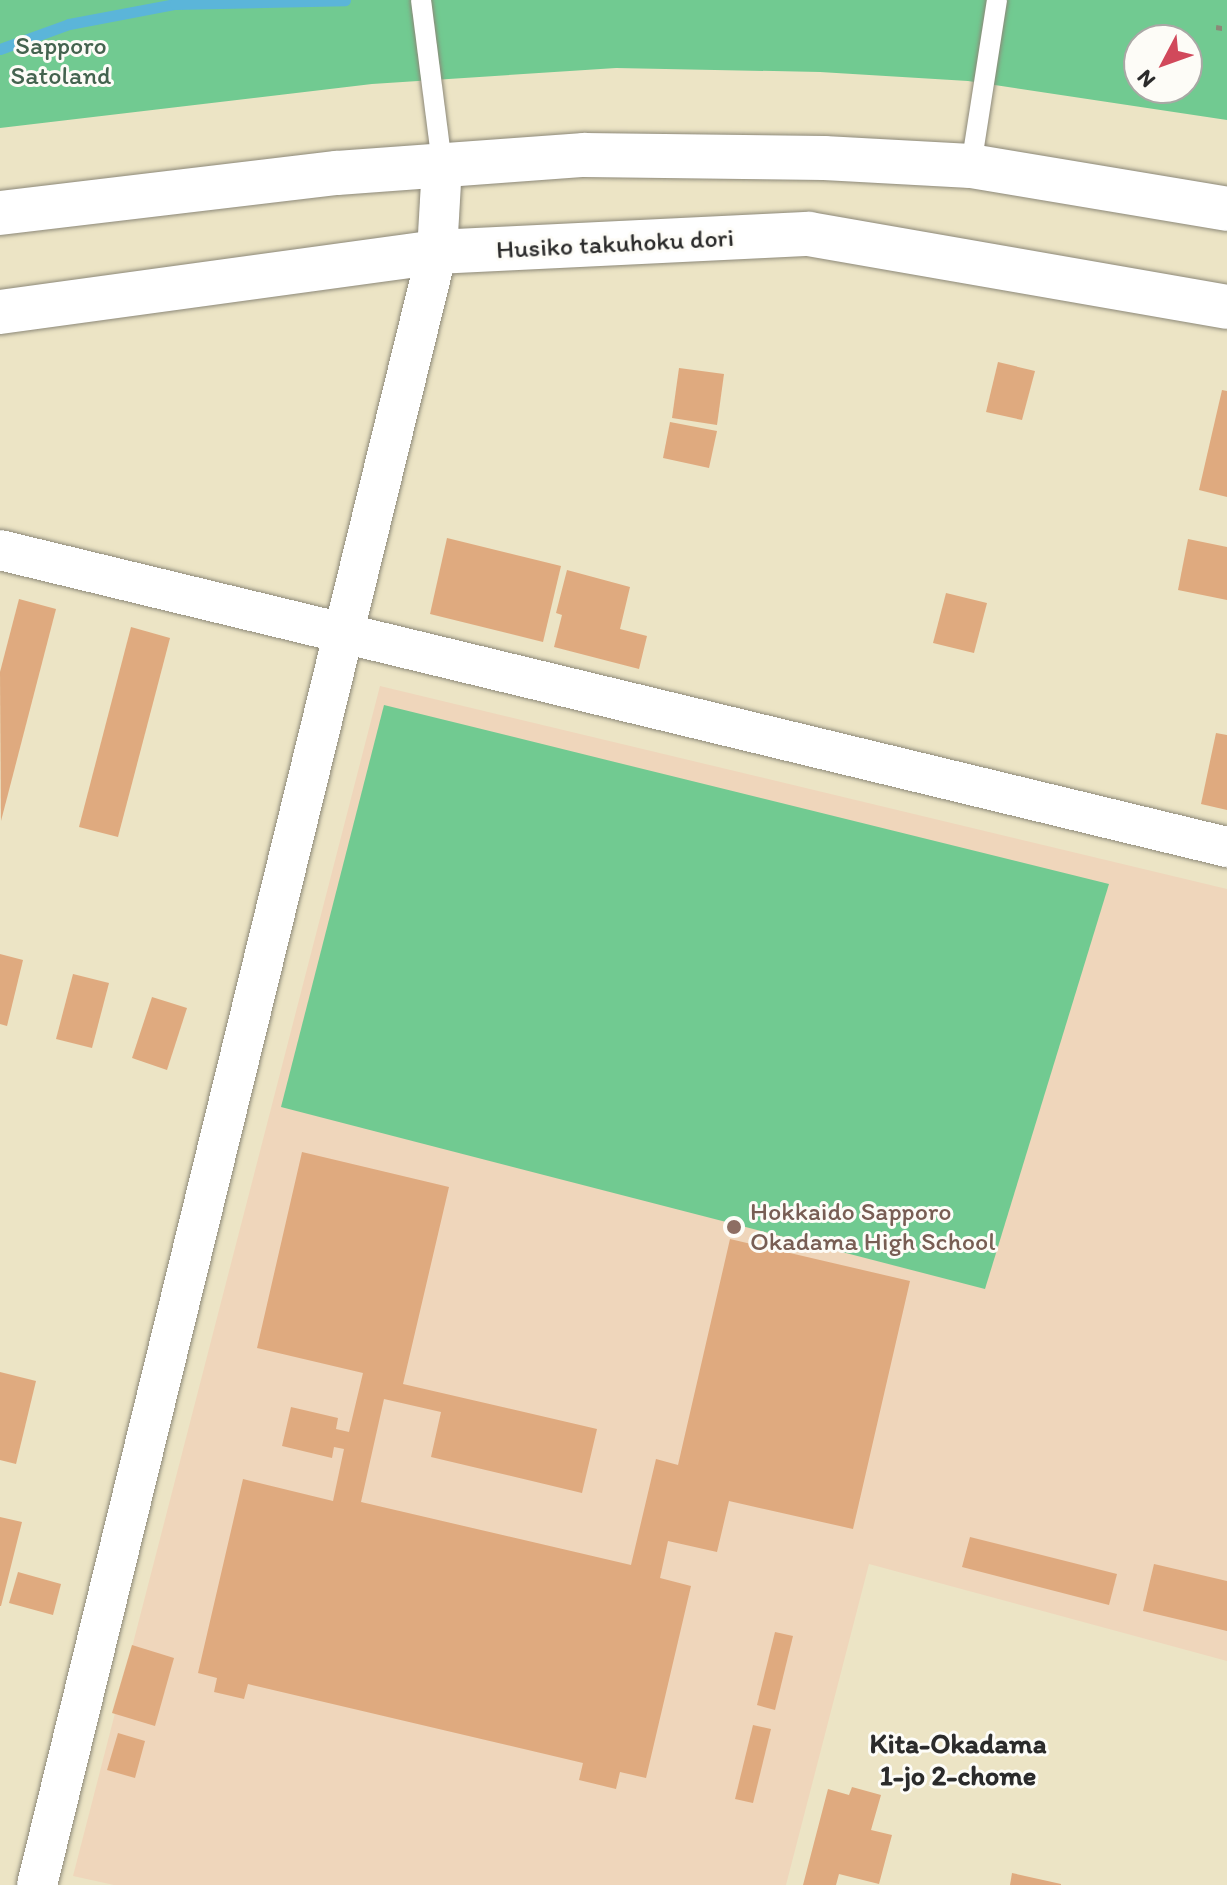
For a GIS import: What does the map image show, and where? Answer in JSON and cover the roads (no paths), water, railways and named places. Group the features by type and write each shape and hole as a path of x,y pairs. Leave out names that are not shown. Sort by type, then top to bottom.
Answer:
{"main road":[{"path":"0,213 442,164 584,155 824,158 971,166 1227,209"},
{"name":"Husiko takuhoku dori","path":"0,312 437,252 809,234 1227,307"}],"street":[{"path":"37,1885 437,252 442,164"},
{"path":"0,550 1227,847"}],"lane":[{"path":"421,0 442,164"},
{"path":"971,166 997,0"}],"waterway":[{"path":"0,49 69,24 175,4 345,0"}],"place":[{"name":"Hokkaido Sapporo Okadama High School","path":"734,1227"}],"district":[{"name":"Kita-Okadama 1-jo 2-chome","path":"958,1759"}],"park label":[{"name":"Sapporo Satoland","path":"61,61"}]}
